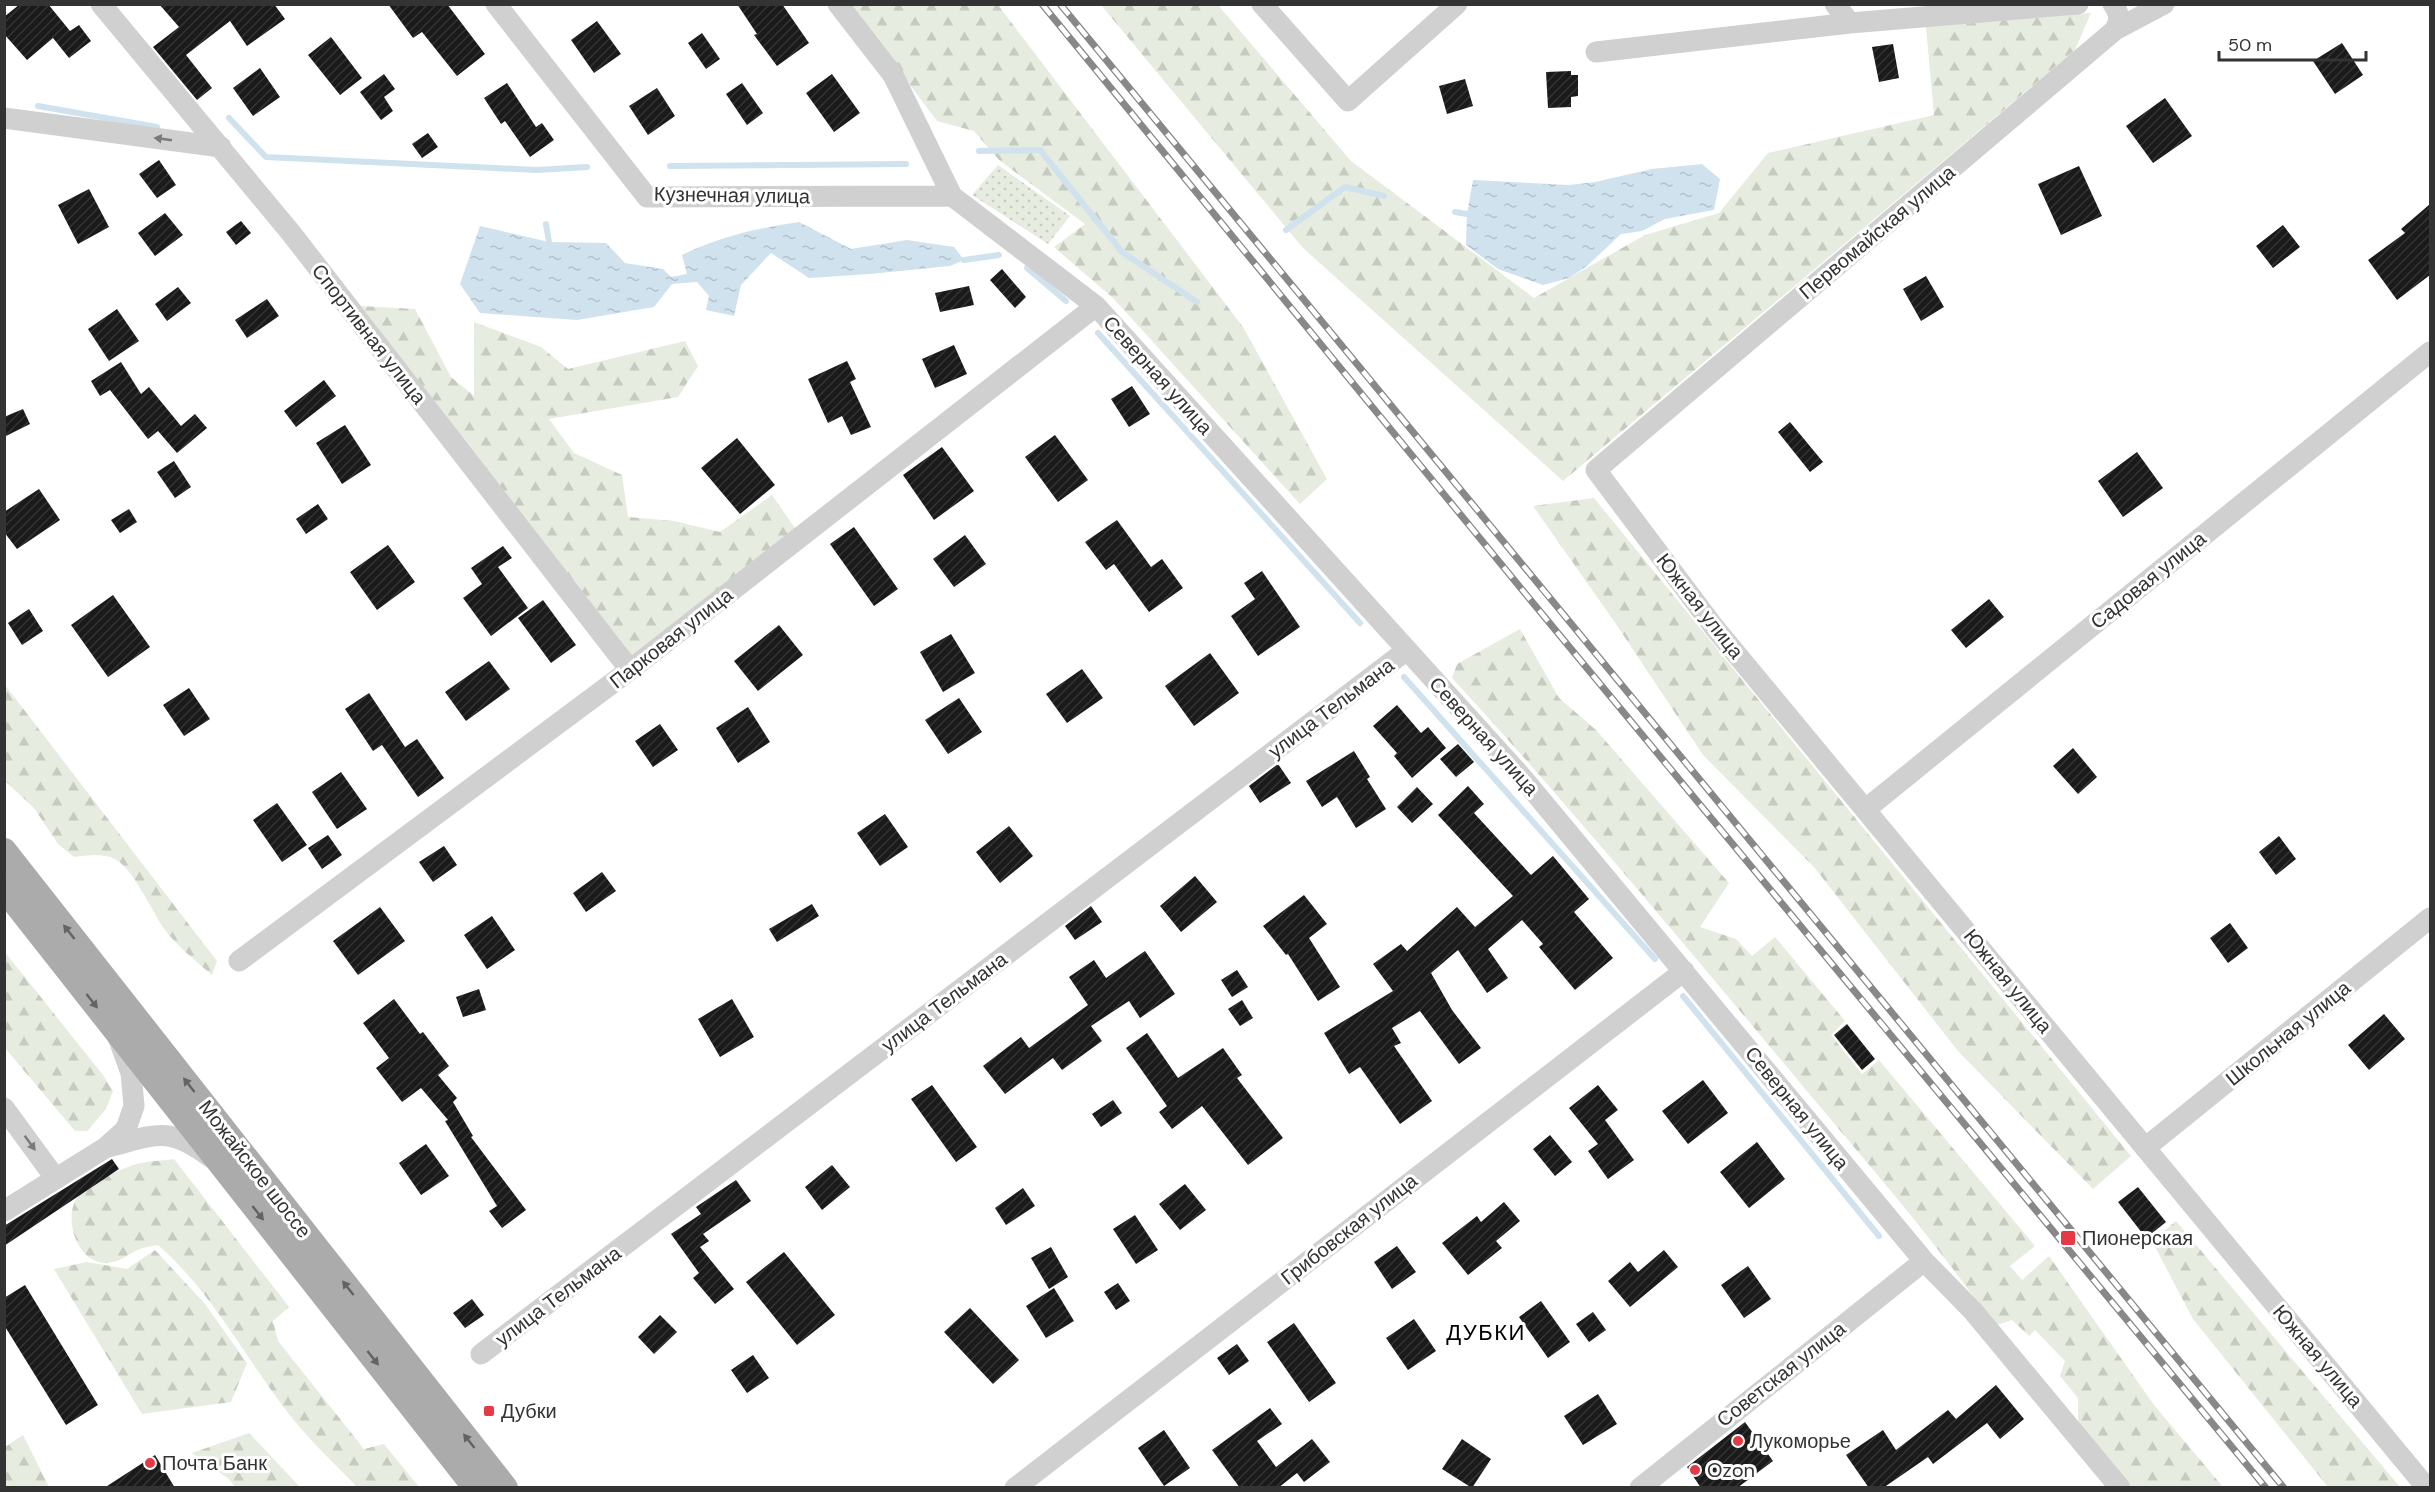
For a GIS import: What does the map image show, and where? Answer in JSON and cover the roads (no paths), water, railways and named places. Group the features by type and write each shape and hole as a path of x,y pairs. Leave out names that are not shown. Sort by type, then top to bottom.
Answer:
{"main road":[{"name":"Можайское шоссе","path":"4,850 505,1488"},
{"name":"Можайское шоссе","path":"4,888 476,1488"}],"street":[{"name":"Спортивная улица","path":"101,4 291,233 630,670"},
{"name":"Кузнечная улица","path":"496,4 647,197 952,196"},
{"name":"Северная улица","path":"838,4 893,75 952,196 1096,306 1521,776 1924,1261 1973,1311 2120,1488"},
{"path":"1262,4 1348,101 1457,4"},
{"path":"1835,4 1850,23"},
{"path":"1596,52 1850,23 2078,4"},
{"name":"Первомайская улица","path":"1596,470 2117,12 2164,4"},
{"path":"4,118 221,147"},
{"name":"Парковая улица","path":"239,961 630,670 1096,306"},
{"name":"Садовая улица","path":"1866,809 2430,352"},
{"name":"Южная улица","path":"1596,470 1714,627 2427,1488"},
{"name":"улица Тельмана","path":"482,1354 1407,650"},
{"name":"Школьная улица","path":"2145,1148 2430,918"},
{"name":"Грибовская улица","path":"1015,1488 1684,970"},
{"path":"4,1211 105,1148 126,1128 134,1106 130,1073 116,1031"},
{"path":"4,1108 56,1179"},
{"path":"105,1148 148,1136 176,1136 197,1147 222,1167"},
{"name":"Советская улица","path":"1640,1488 1924,1261"}],"water":[{"path":"1702,164 1720,179 1714,210 1665,219 1642,231 1621,234 1587,266 1569,278 1543,285 1498,269 1466,245 1467,214 1473,180 1569,185 1595,182 1652,169"},
{"path":"799,222 851,249 907,240 954,247 964,260 950,266 809,278 771,253 741,285 734,316 706,310 709,296 697,282 672,284 654,307 577,320 480,313 460,284 480,226 549,242 606,243 625,263 663,269 671,277 687,274 682,255 739,234"}],"waterway":[{"path":"38,106 157,127"},
{"path":"229,118 266,157 537,170 587,167"},
{"path":"979,151 1040,150 1122,252 1197,302"},
{"path":"670,166 906,164"},
{"path":"1286,230 1345,187 1384,196"},
{"path":"1455,212 1467,214"},
{"path":"546,224 549,242"},
{"path":"964,260 999,255"},
{"path":"1027,268 1066,301"},
{"path":"1098,333 1360,623"},
{"path":"1404,677 1655,959"},
{"path":"1683,996 1879,1236"}],"railway":[{"path":"1042,4 1533,603 2266,1488"},
{"path":"1060,4 2284,1488"}],"place":[{"name":"Пионерская","path":"2068,1238"},
{"name":"Дубки","path":"489,1411"},
{"name":"Лукоморье","path":"1738,1441"},
{"name":"Почта Банк","path":"150,1463"},
{"name":"Ozon","path":"1695,1470"}],"district":[{"name":"ДУБКИ","path":"1486,1332"}]}
